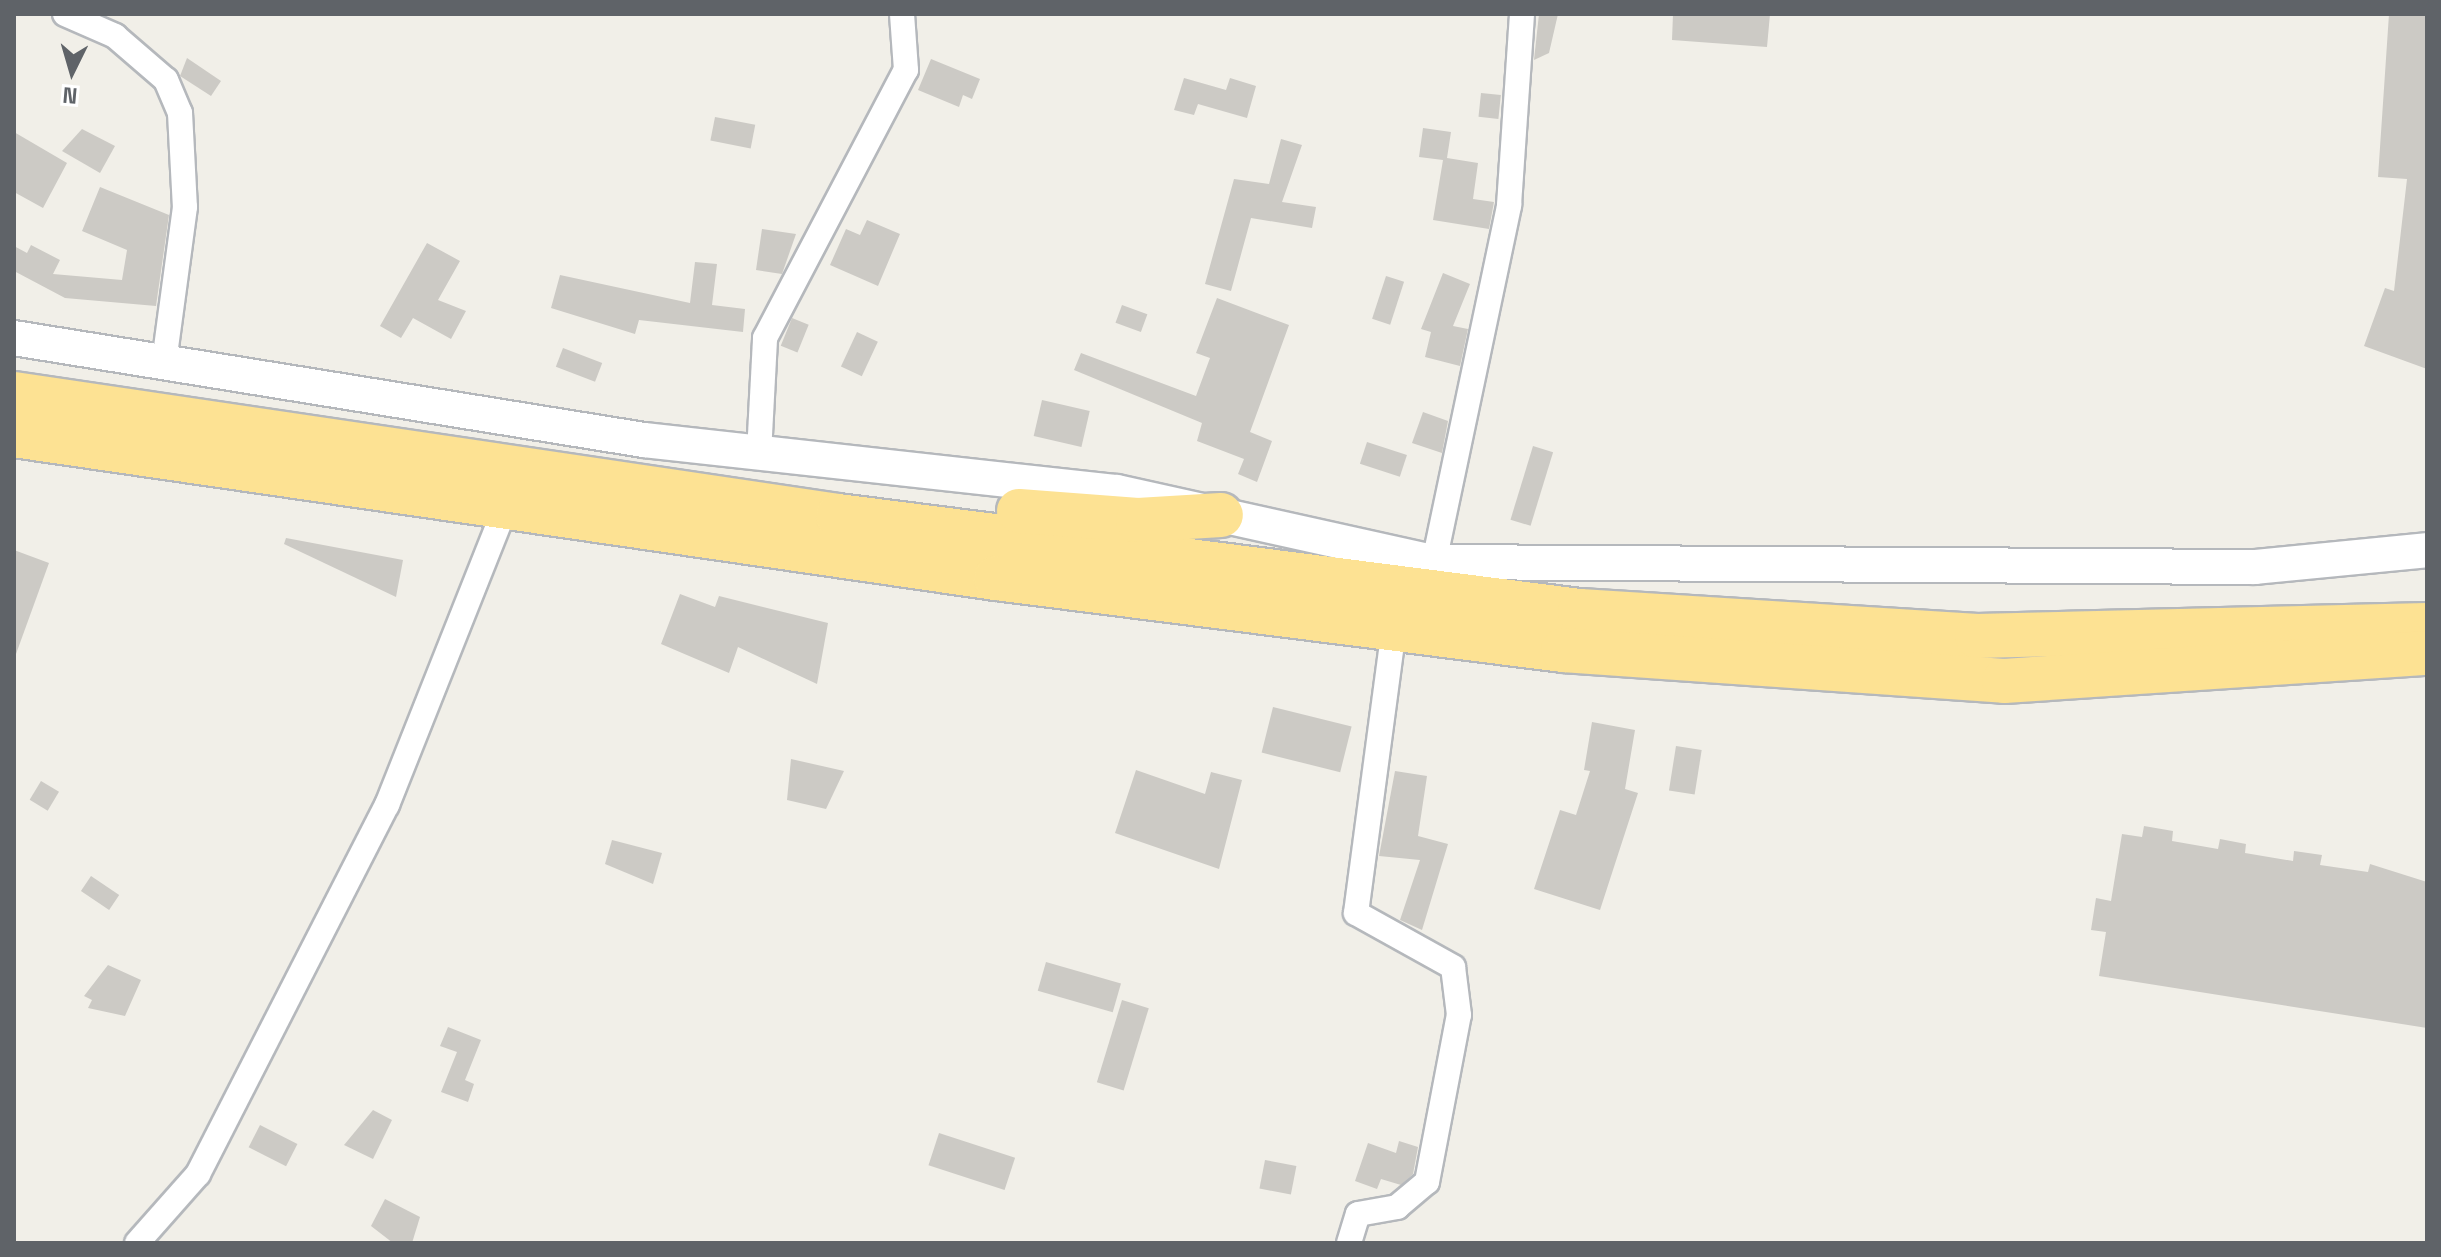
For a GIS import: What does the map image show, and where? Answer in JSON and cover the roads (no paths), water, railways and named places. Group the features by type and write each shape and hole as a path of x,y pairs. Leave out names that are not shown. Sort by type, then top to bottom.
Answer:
{"highway":[{"path":"14,394 838,516 1580,611 1977,636 2427,625"},
{"path":"14,435 1563,650 2004,681 2427,653"},
{"path":"838,516 957,506 1138,520 1221,515"}],"street":[{"path":"65,14 115,36 166,80 180,113 185,207 164,362"},
{"path":"759,454 765,338 906,70 902,14"},
{"path":"1434,562 1509,205 1522,14"},
{"path":"14,338 759,454 1117,492 1434,562 2255,567 2427,550"},
{"path":"137,1243 198,1174 387,805 507,504"},
{"path":"1349,1243 1358,1214 1397,1207 1427,1182 1459,1015 1453,967 1356,913 1394,628"}]}
